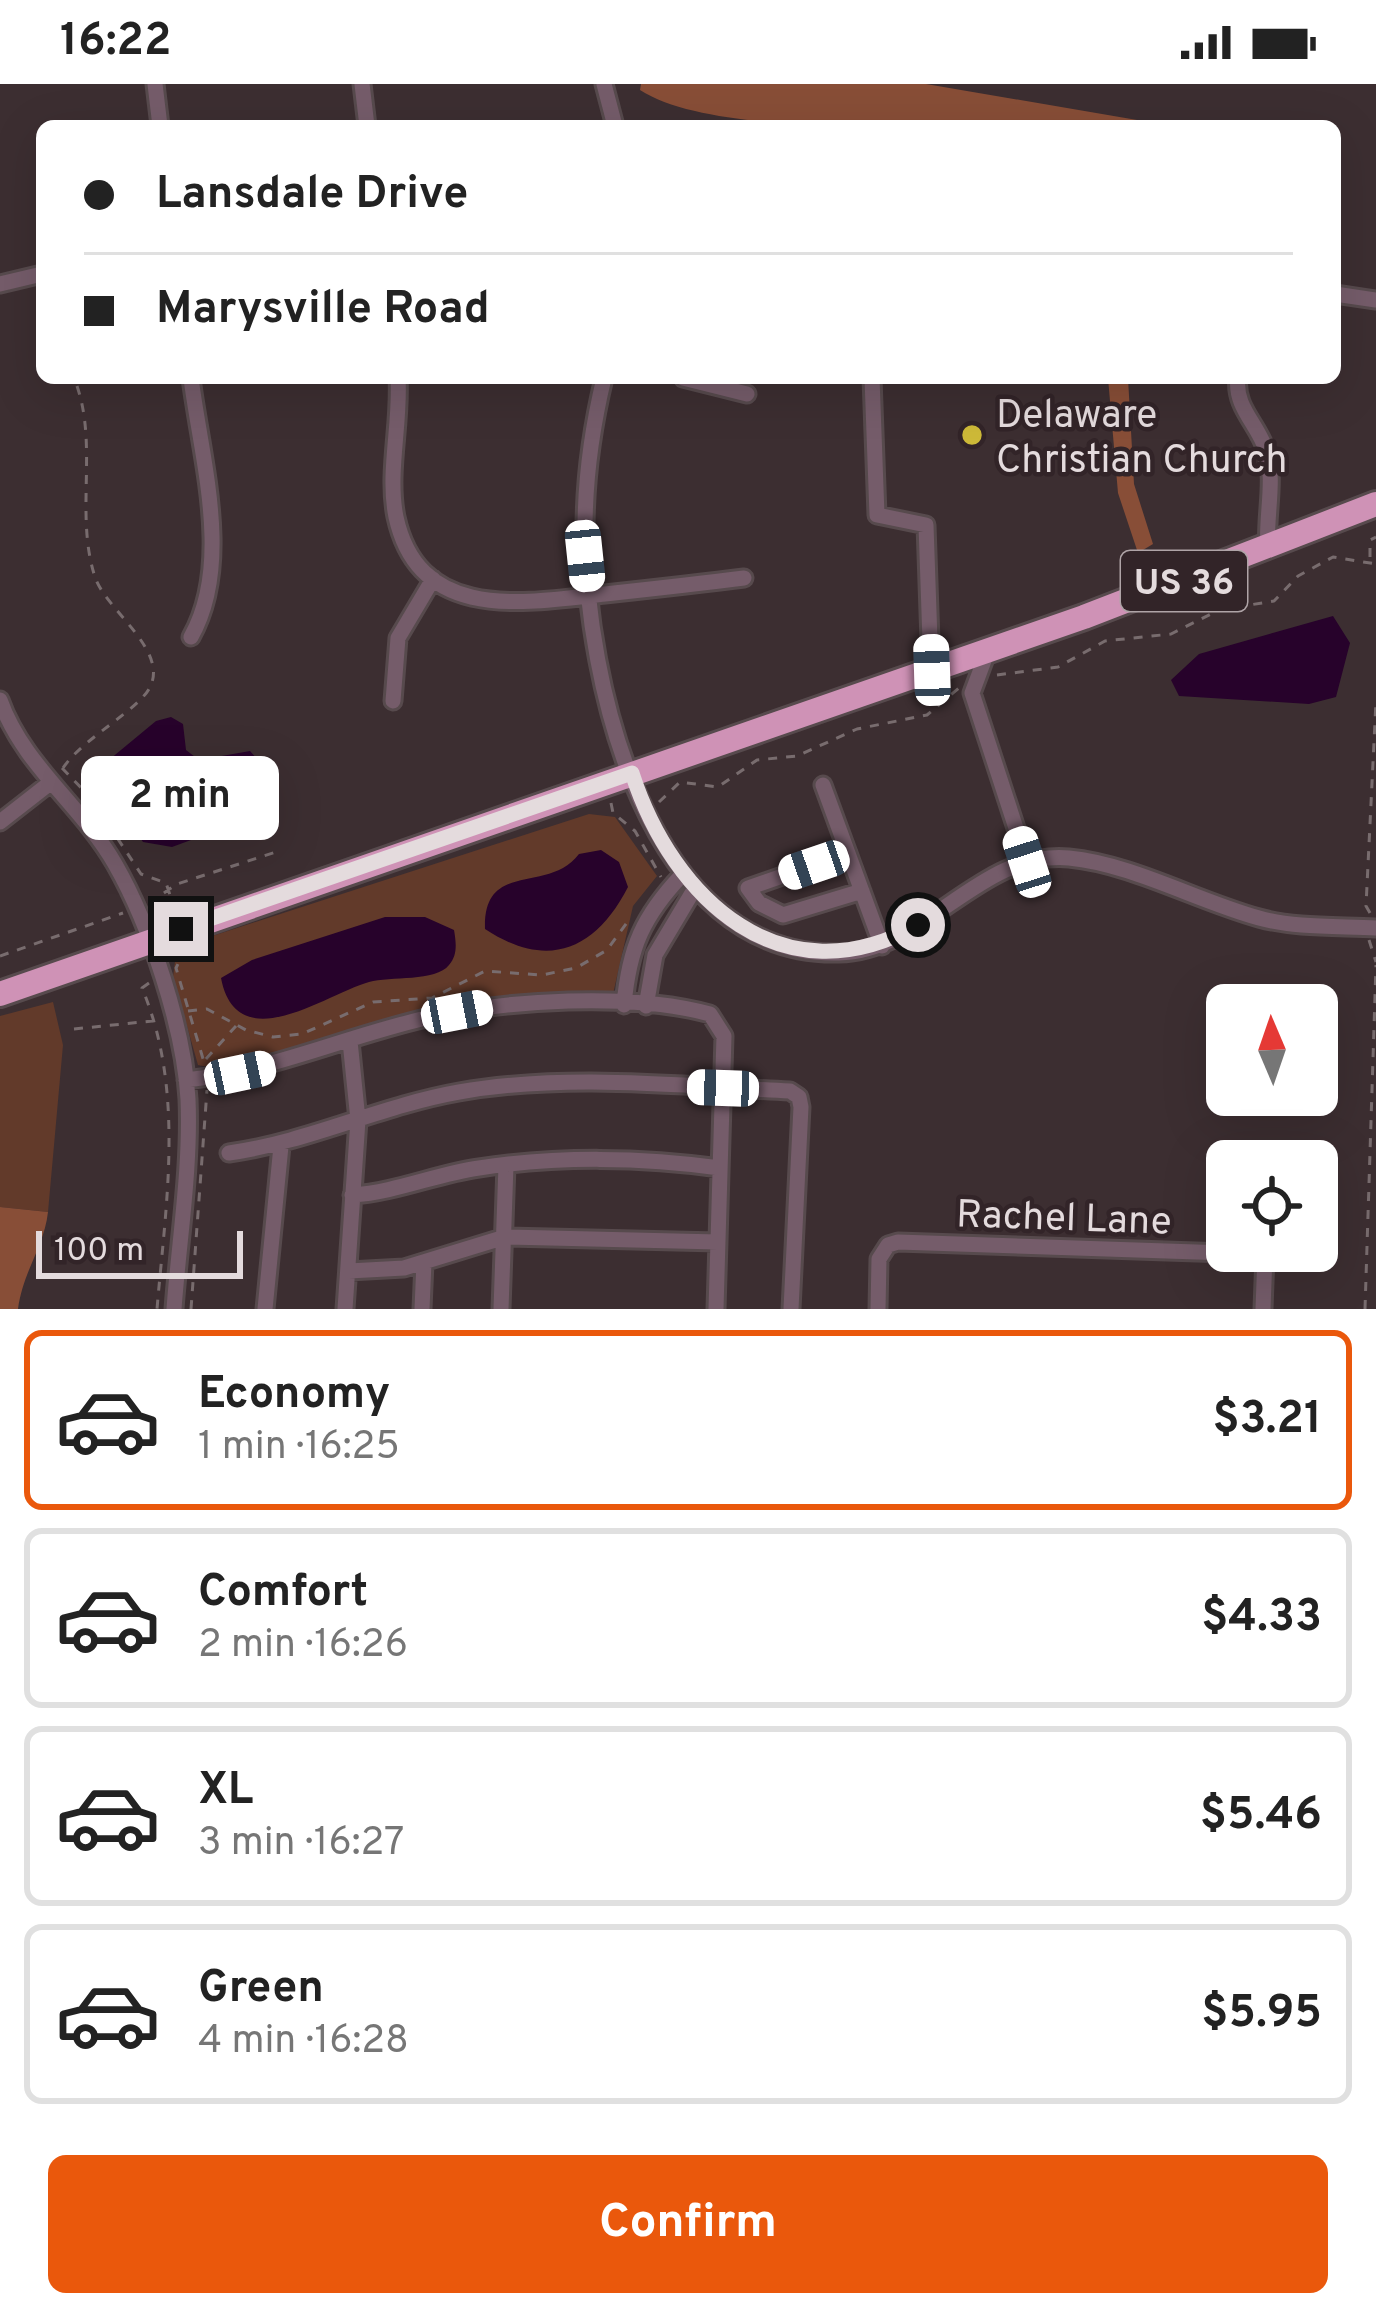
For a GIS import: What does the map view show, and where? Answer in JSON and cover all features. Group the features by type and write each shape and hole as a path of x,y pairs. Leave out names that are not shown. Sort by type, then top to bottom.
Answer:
{"highway":[{"name":"US 36","path":"0,994 932,670 1268,550 1376,504"}],"street":[{"path":"155,84 159,120"},
{"path":"362,84 366,120"},
{"path":"604,84 613,120"},
{"path":"0,284 36,275"},
{"path":"1341,295 1376,300"},
{"path":"191,637 207,602 211,535 192,384"},
{"path":"398,384 395,510 406,545 434,579 468,598 500,604 744,578"},
{"path":"603,384 587,478 589,596 605,687 667,881 636,935 624,1005"},
{"path":"707,384 747,394"},
{"path":"872,384 877,515 926,525 932,670"},
{"path":"1239,384 1241,406 1265,446 1270,465 1268,550"},
{"path":"393,701 404,620 434,579"},
{"path":"988,650 973,683 974,704 1027,862"},
{"path":"0,700 14,732 114,862 173,1016 187,1080 188,1133 174,1309"},
{"path":"0,822 50,783"},
{"path":"823,785 882,946"},
{"path":"848,853 748,888 759,903 783,915 862,891"},
{"path":"667,881 695,888 734,922 797,948 839,953 882,946 1027,862 1086,862 1264,920 1376,928"},
{"path":"646,1006 655,956 695,888"},
{"path":"187,1080 271,1067 350,1041 487,1007 624,1005 695,1010 717,1020 724,1036 716,1309"},
{"path":"345,1309 358,1120 350,1041"},
{"path":"229,1153 281,1146 358,1120 494,1086 790,1090 800,1097 791,1309"},
{"path":"266,1309 281,1146"},
{"path":"352,1195 506,1165 558,1161 720,1168"},
{"path":"501,1309 506,1165"},
{"path":"349,1271 424,1262 506,1237 718,1242"},
{"name":"Rachel Lane","path":"878,1309 883,1250 898,1242 1206,1253"},
{"path":"422,1309 424,1262"},
{"path":"1262,1309 1264,1272"}],"path":[{"path":"50,783 74,751 145,694 153,677 146,651 93,572 87,410 76,384"},
{"path":"1370,559 1373,538"},
{"path":"644,809 680,782 718,787 757,760 797,756 857,729 927,716 957,689 973,683 1058,667 1105,641 1171,634 1219,610 1274,601 1298,576 1333,557 1370,559 1376,564"},
{"path":"1366,906 1376,701"},
{"path":"62,768 91,798 141,874 166,884 181,929"},
{"path":"602,784 613,814 634,831 667,881"},
{"path":"1369,899 1376,899"},
{"path":"74,1029 154,1022 207,1009 237,1025 289,1037 319,1029 373,1002 431,998 485,971 542,975 576,968 607,950 633,914"},
{"path":"1365,1309 1376,964 1375,951 1368,947"},
{"path":"142,988 154,1022 170,1119 157,1309"},
{"path":"204,1060 237,1025"}],"shaded area":[{"path":"641,84 926,84 1137,120 749,120 696,111 640,90"},
{"path":"1109,384 1128,384 1134,484 1153,544 1138,553 1118,493"},
{"path":"1333,616 1350,643 1336,697 1309,704 1179,696 1171,680 1199,654"},
{"path":"171,717 183,724 186,750 199,760 250,751 258,760 251,818 172,847 143,842 99,779 98,769 156,721"},
{"path":"589,814 615,817 657,876 633,906 613,994 444,1006 279,1058 222,1067 198,1065 173,977 176,954 200,940"},
{"path":"601,850 619,862 628,887 615,909 585,939 549,951 529,949 485,929 487,907 506,885 551,873 579,854"},
{"path":"385,917 425,917 454,930 452,961 434,974 369,982 286,1015 264,1019 245,1015 230,1002 221,978 252,960"},
{"path":"53,1002 63,1045 48,1212 0,1207 0,1016"},
{"path":"0,1207 48,1212 18,1309 0,1309"}],"place":[{"name":"Delaware Christian Church","path":"972,435"}],"route":[{"path":"181,929 632,773 657,839 708,903 734,922 797,948 839,953 882,946 918,925"}]}
